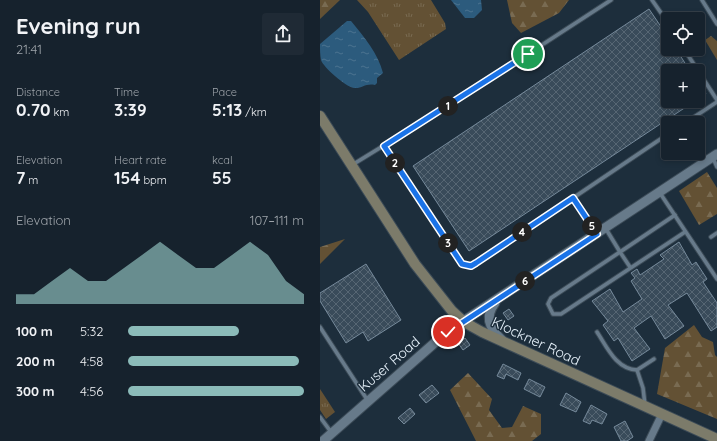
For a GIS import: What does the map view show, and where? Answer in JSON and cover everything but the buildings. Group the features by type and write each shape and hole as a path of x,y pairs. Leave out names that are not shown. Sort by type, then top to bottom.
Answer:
{"main road":[{"name":"Klockner Road","path":"320,116 415,264 442,299 464,322 717,439"}],"street":[{"name":"Kuser Road","path":"323,441 448,332 715,155"},
{"path":"501,297 490,309 488,318 495,333 503,341"},
{"path":"650,441 662,414"}],"lane":[{"path":"351,166 610,0"},
{"path":"652,0 661,13"},
{"path":"702,0 717,24"},
{"path":"688,56 717,101 695,116"},
{"path":"384,146 460,261 466,266 476,263 661,139"},
{"path":"715,155 717,167"},
{"path":"660,192 717,279"},
{"path":"573,198 597,234"},
{"path":"675,215 551,298 548,304 550,310 556,315 561,314 685,232"},
{"path":"605,228 630,268"},
{"path":"711,237 717,233"},
{"path":"320,327 368,401"},
{"path":"597,332 619,363 631,370 637,370 654,359"},
{"path":"637,370 643,388 646,406"},
{"path":"320,417 332,433"}],"green space":[{"path":"320,0 340,0 320,19"},
{"path":"357,0 431,0 445,23 446,29 399,60 368,12"},
{"path":"507,0 569,0 559,13 521,33 512,23"},
{"path":"711,36 717,41 717,60 705,40"},
{"path":"707,172 717,188 717,214 699,225 679,191"},
{"path":"345,239 320,264 320,247"},
{"path":"694,325 702,337 713,342 715,355 717,357 717,419 657,394 665,348"},
{"path":"468,373 492,399 489,410 502,428 512,427 523,406 541,414 541,434 532,441 476,441 450,390"},
{"path":"320,389 335,412 326,419 320,410"}],"water":[{"path":"451,0 481,0 482,10 474,18 465,18"},
{"path":"347,21 351,21 356,27 378,59 383,73 377,78 377,83 375,85 357,88 350,87 330,72 321,60 320,44"}],"route":[{"path":"448,332 597,234 573,198 476,263 471,266 466,266 462,264 384,146 528,54"}]}
